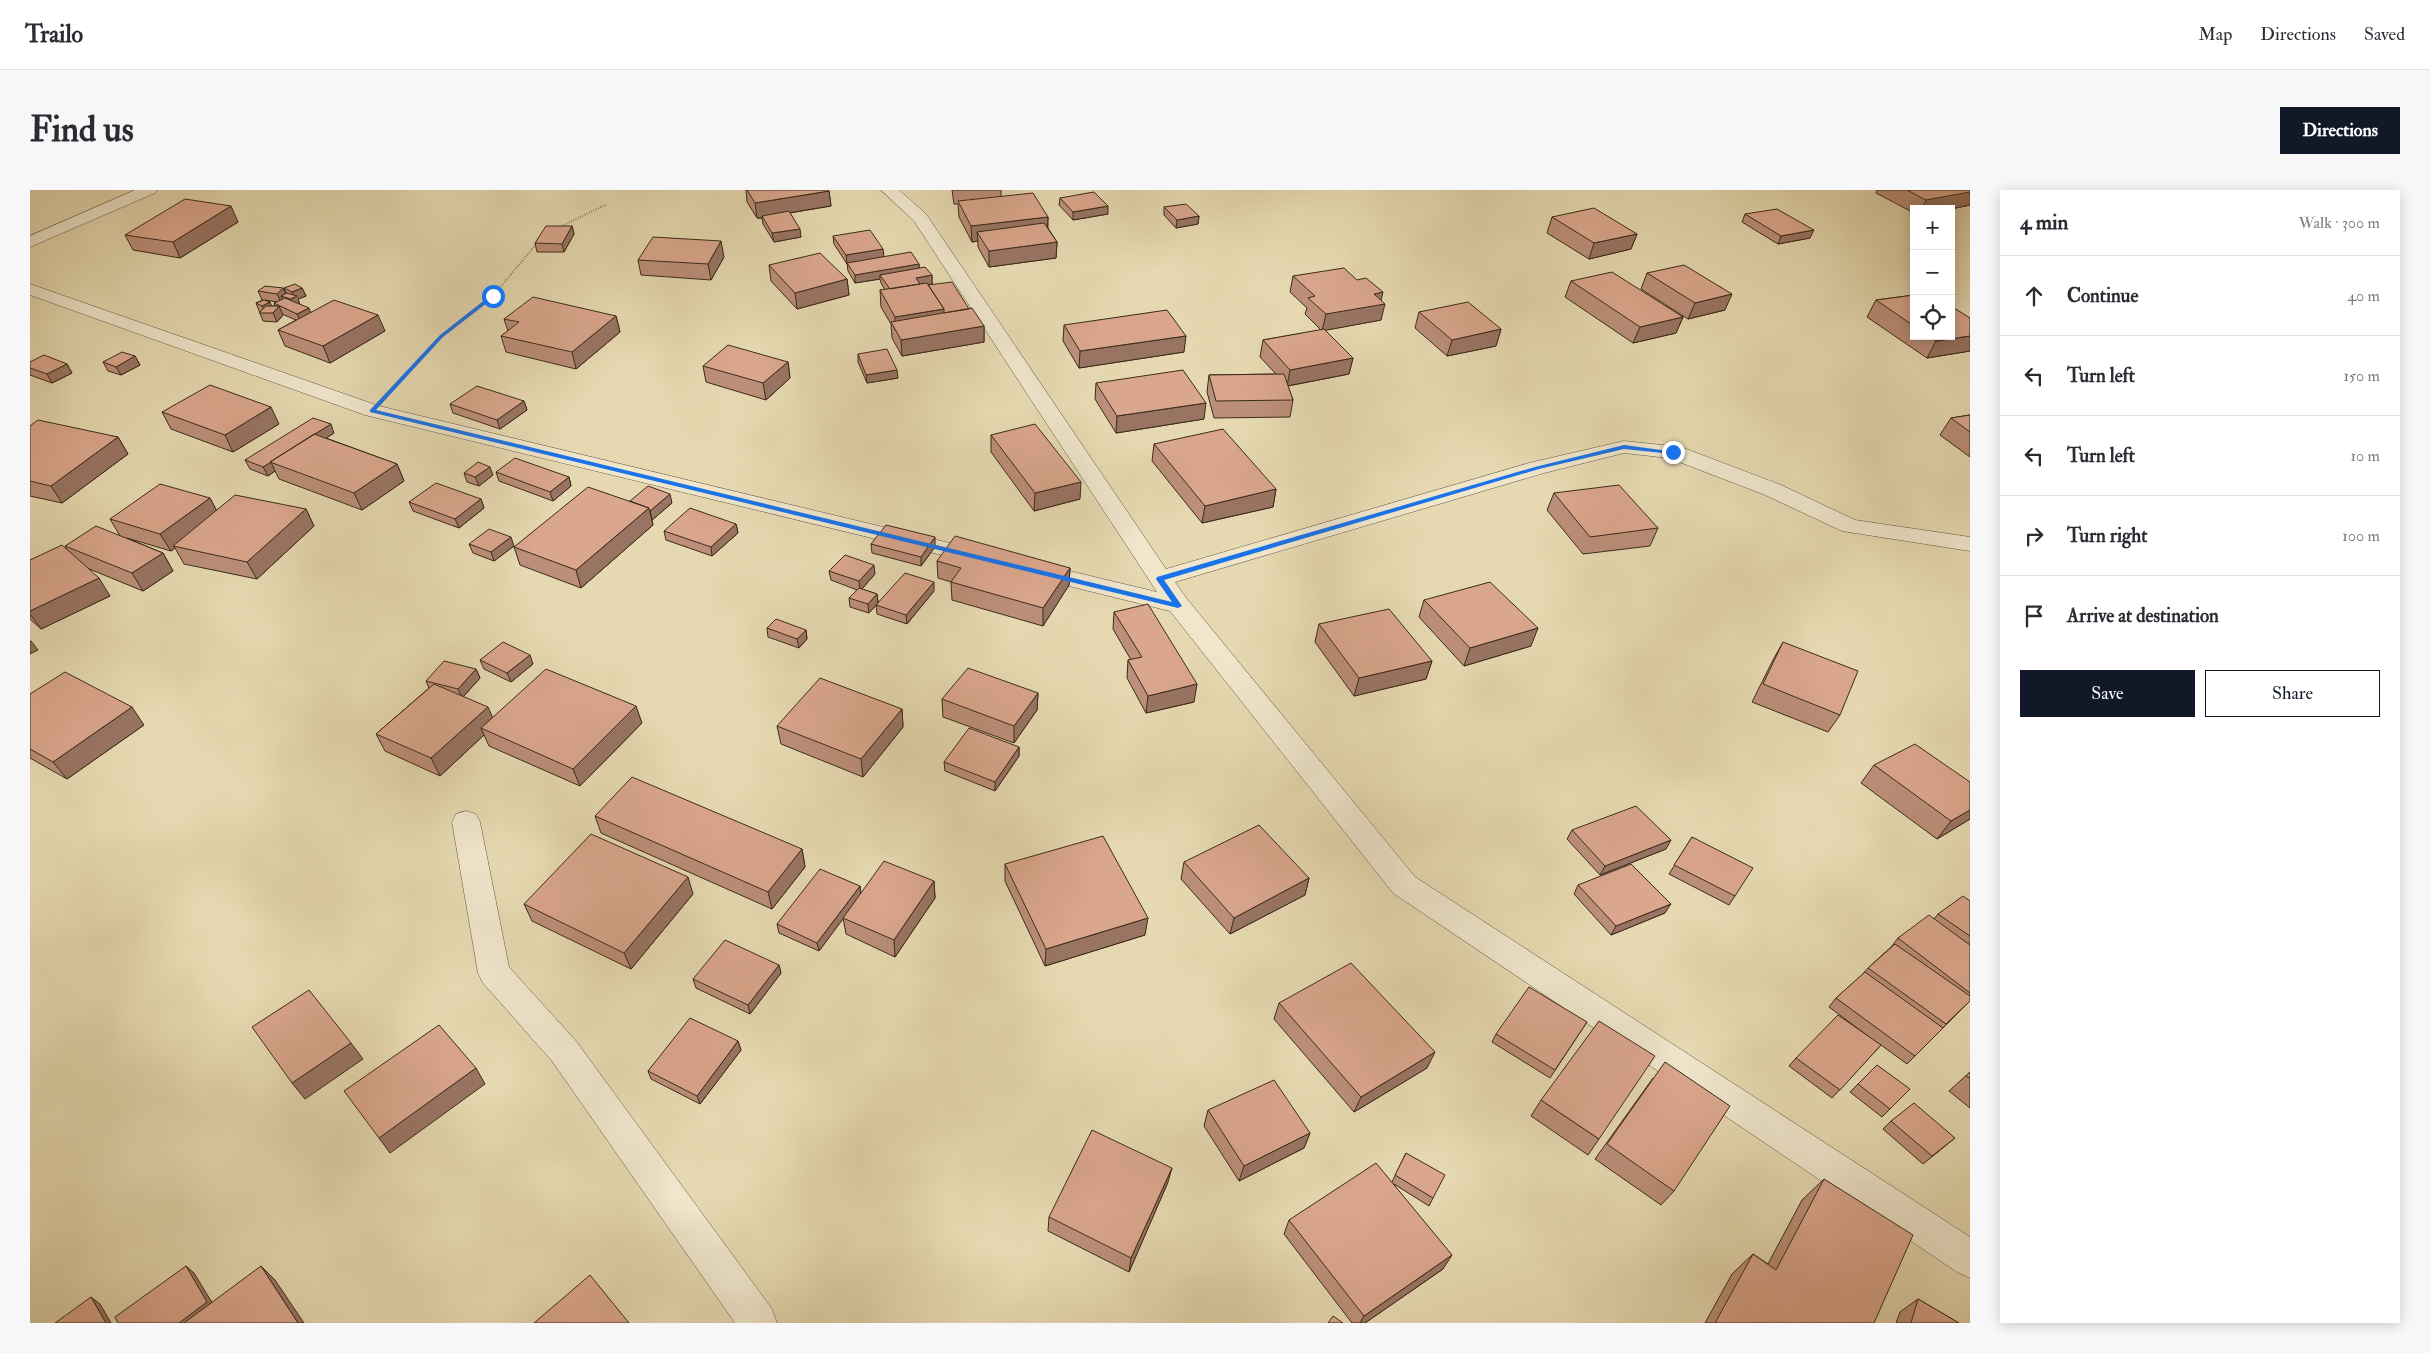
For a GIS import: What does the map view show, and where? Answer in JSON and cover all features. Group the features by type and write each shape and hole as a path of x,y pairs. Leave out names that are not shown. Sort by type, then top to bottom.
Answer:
{"street":[{"path":"30,242 149,190"},
{"path":"889,190 920,218 1178,606 1404,885 1970,1259"},
{"path":"30,289 372,411 1178,606"},
{"path":"1160,579 1528,470 1624,447 1673,452 1772,490 1850,526 1970,544"},
{"path":"466,822 494,973 564,1051 758,1323"}],"path":[{"path":"553,230 607,204"},
{"path":"372,411 442,336 493,296 538,242"}],"building":[{"path":"747,190 828,190 829,191 755,203"},
{"path":"1907,190 1970,190 1970,192 1926,200"},
{"path":"1094,192 1108,206 1073,212 1060,198"},
{"path":"1033,193 1048,217 971,226 958,201"},
{"path":"185,199 231,206 173,242 125,235"},
{"path":"1186,204 1199,216 1177,220 1164,207"},
{"path":"1594,208 1637,234 1594,243 1552,217"},
{"path":"1777,209 1814,230 1781,236 1745,214"},
{"path":"789,211 800,229 772,233 762,216"},
{"path":"1044,223 1057,242 989,251 977,232"},
{"path":"546,226 572,226 562,244 535,243"},
{"path":"870,230 883,249 846,255 833,236"},
{"path":"653,237 721,241 708,264 638,260"},
{"path":"911,252 919,264 855,275 847,263"},
{"path":"820,253 847,279 795,293 769,265"},
{"path":"1684,265 1732,294 1695,303 1647,273"},
{"path":"925,267 932,275 916,278 920,284 890,289 880,275"},
{"path":"1344,268 1357,280 1366,278 1383,292 1374,294 1385,304 1326,314 1308,298 1315,296 1293,276"},
{"path":"1612,272 1683,317 1640,327 1571,281"},
{"path":"952,282 969,309 944,313 944,309 928,285"},
{"path":"927,283 944,309 895,317 880,290"},
{"path":"295,284 302,288 292,292 284,288"},
{"path":"265,286 283,288 277,294 258,291"},
{"path":"287,293 297,296 291,299 281,296"},
{"path":"1910,296 1910,323 1876,300"},
{"path":"533,297 616,316 572,352 501,336 519,322 504,319"},
{"path":"285,298 309,308 297,314 274,303"},
{"path":"264,300 270,302 262,306 256,303"},
{"path":"334,300 378,315 323,346 278,330"},
{"path":"1468,302 1501,329 1452,340 1419,312"},
{"path":"266,306 279,306 273,313 259,313"},
{"path":"972,308 984,326 901,340 891,322"},
{"path":"1955,309 1970,318 1970,336 1955,338"},
{"path":"1167,310 1186,336 1080,351 1064,325"},
{"path":"1324,329 1353,358 1290,370 1263,340"},
{"path":"728,345 788,362 763,383 703,366"},
{"path":"887,349 897,370 866,375 858,354"},
{"path":"122,352 135,356 116,367 103,362"},
{"path":"44,355 67,364 47,374 30,368 30,362"},
{"path":"1183,370 1206,403 1117,416 1096,383"},
{"path":"1284,374 1293,400 1216,401 1209,375"},
{"path":"210,385 271,407 225,435 162,412"},
{"path":"477,386 524,401 497,420 450,404"},
{"path":"1970,415 1970,432 1951,418"},
{"path":"313,418 331,424 263,467 245,460"},
{"path":"38,420 118,437 51,486 30,481 30,426"},
{"path":"1035,424 1081,482 1035,493 991,435"},
{"path":"1223,429 1276,489 1205,506 1154,444"},
{"path":"314,434 397,464 354,493 270,462"},
{"path":"515,458 569,477 550,492 496,472"},
{"path":"478,462 490,467 475,477 464,473"},
{"path":"436,483 481,499 455,519 409,502"},
{"path":"160,484 210,498 160,534 110,519"},
{"path":"1619,485 1658,528 1590,537 1554,493"},
{"path":"648,486 670,494 650,511 649,508 630,501"},
{"path":"588,487 649,508 576,570 514,547"},
{"path":"235,495 306,509 247,562 173,546"},
{"path":"690,508 736,524 711,547 664,531"},
{"path":"886,525 935,537 921,557 871,544"},
{"path":"96,526 163,553 132,573 65,546"},
{"path":"489,529 511,537 491,552 469,544"},
{"path":"955,536 1070,568 1043,608 951,582 961,568 937,561"},
{"path":"62,545 99,578 30,611 30,560"},
{"path":"845,555 874,565 859,581 829,571"},
{"path":"905,573 934,582 906,615 876,605"},
{"path":"1490,582 1538,628 1470,648 1424,600"},
{"path":"859,588 877,594 868,604 849,598"},
{"path":"1148,604 1197,684 1148,696 1128,660 1142,657 1114,612"},
{"path":"1389,609 1432,661 1359,678 1319,624"},
{"path":"776,619 806,630 797,639 767,628"},
{"path":"503,642 530,655 507,673 480,660"},
{"path":"1783,642 1858,671 1840,715 1763,684"},
{"path":"444,661 476,669 458,689 426,681"},
{"path":"968,668 1038,693 1014,726 942,699"},
{"path":"546,669 636,706 573,769 481,728"},
{"path":"65,672 132,707 53,762 30,749 30,694"},
{"path":"820,678 902,709 861,759 777,726"},
{"path":"434,684 488,707 431,758 376,734"},
{"path":"969,728 1019,747 995,782 944,762"},
{"path":"1915,744 1970,782 1970,810 1951,821 1874,765"},
{"path":"632,777 802,849 768,892 595,816"},
{"path":"1636,806 1671,840 1605,866 1572,830"},
{"path":"1259,825 1309,878 1234,918 1184,862"},
{"path":"591,834 688,877 624,953 524,904"},
{"path":"1103,836 1148,918 1046,949 1005,864"},
{"path":"1692,837 1753,868 1735,896 1674,865"},
{"path":"884,861 934,881 894,940 843,918"},
{"path":"1631,864 1671,904 1616,926 1578,885"},
{"path":"820,869 860,886 817,943 777,924"},
{"path":"1963,896 1970,901 1970,936 1938,914"},
{"path":"1929,915 1970,945 1970,993 1898,938"},
{"path":"725,940 779,965 748,1005 693,979"},
{"path":"1895,944 1970,996 1970,1001 1946,1024 1868,968"},
{"path":"1351,963 1435,1052 1361,1097 1279,1003"},
{"path":"1865,972 1943,1028 1915,1056 1836,998"},
{"path":"1529,987 1587,1022 1555,1070 1496,1034"},
{"path":"309,990 351,1043 292,1083 252,1027"},
{"path":"1838,1015 1881,1045 1840,1090 1796,1058"},
{"path":"690,1018 738,1041 697,1096 648,1071"},
{"path":"1599,1021 1655,1056 1599,1139 1541,1100"},
{"path":"439,1025 476,1068 379,1138 344,1091"},
{"path":"1665,1062 1730,1106 1674,1191 1607,1144"},
{"path":"1877,1065 1910,1089 1890,1109 1858,1084"},
{"path":"1274,1080 1310,1133 1244,1166 1208,1110"},
{"path":"1914,1103 1955,1138 1932,1156 1891,1121"},
{"path":"1092,1130 1172,1168 1131,1258 1049,1217"},
{"path":"1406,1153 1445,1175 1433,1198 1395,1175"},
{"path":"1376,1163 1452,1255 1364,1316 1289,1220"},
{"path":"1824,1179 1913,1235 1874,1323 1715,1323 1753,1254 1776,1270"},
{"path":"186,1266 207,1302 179,1323 118,1323 115,1317"},
{"path":"261,1266 298,1323 184,1323"},
{"path":"590,1275 629,1323 534,1323"},
{"path":"91,1297 106,1323 55,1323"},
{"path":"1918,1299 1959,1323 1911,1323"},
{"path":"1333,1316 1343,1323 1328,1323"}],"route":[{"path":"493,296 442,336 372,411 1178,606 1160,579 1537,468 1624,447 1673,452"}]}
